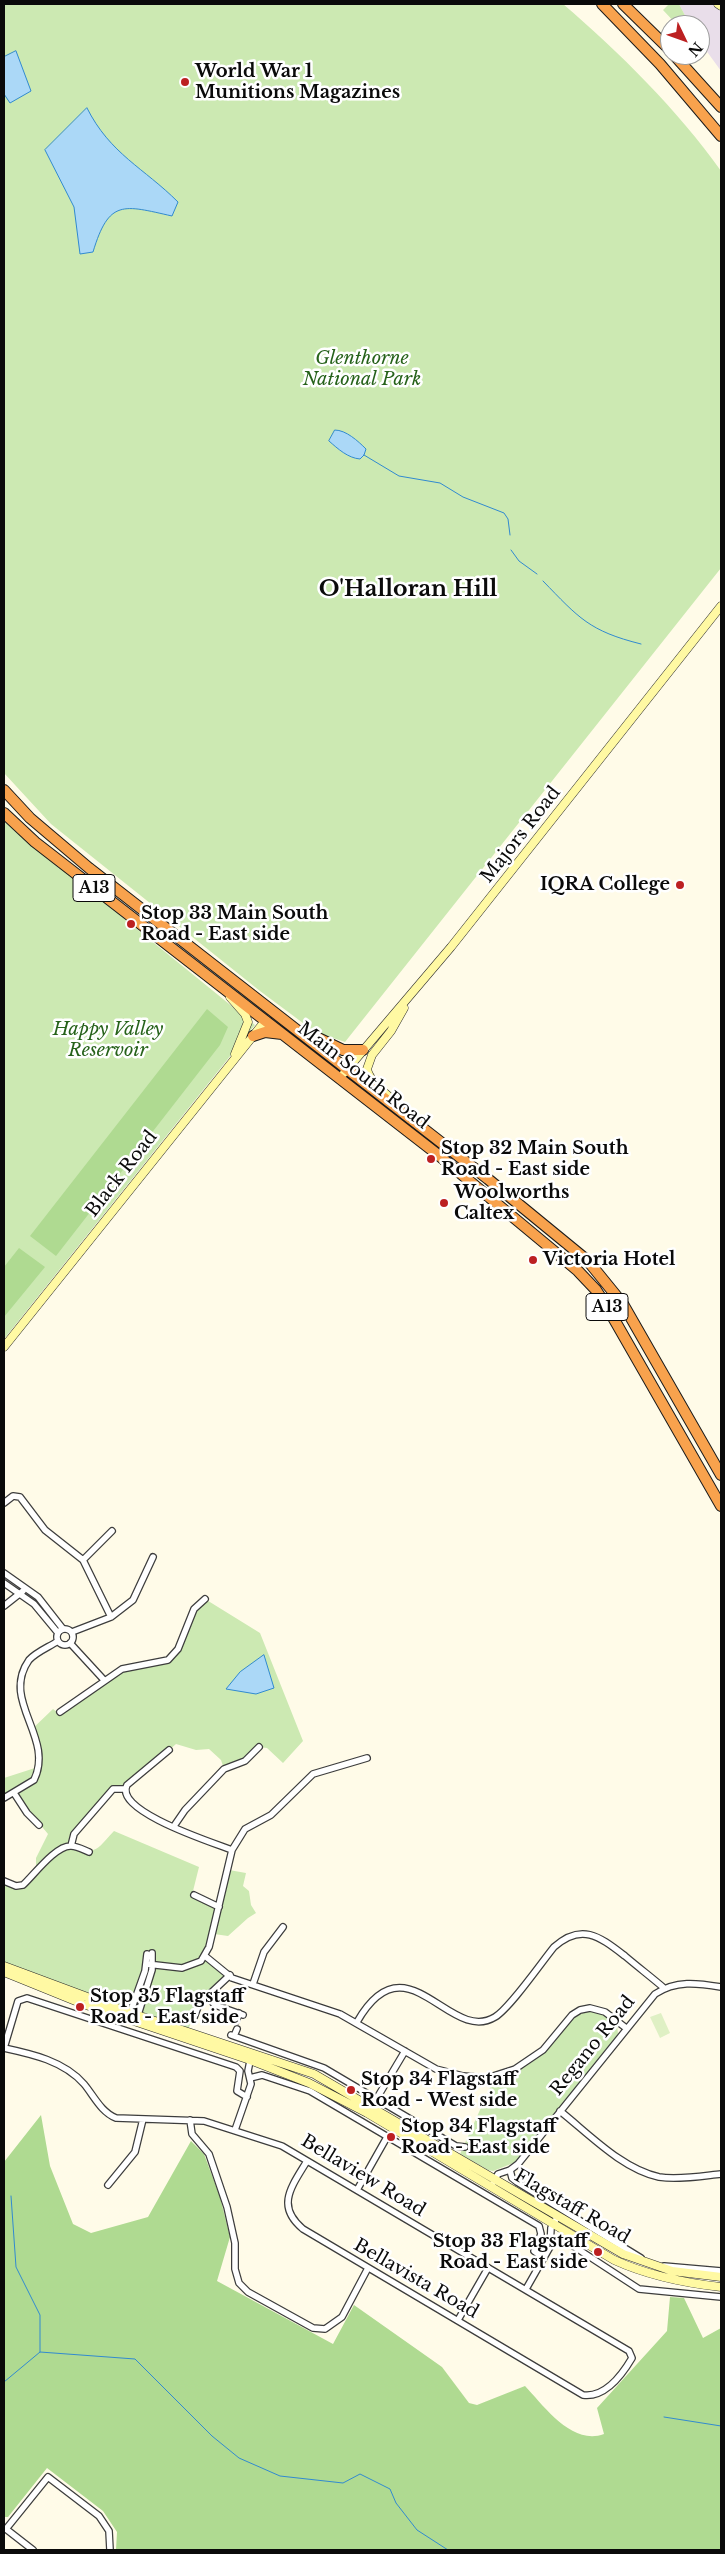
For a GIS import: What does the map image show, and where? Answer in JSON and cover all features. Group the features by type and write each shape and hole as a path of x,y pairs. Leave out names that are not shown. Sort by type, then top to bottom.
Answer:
{"highway":[{"path":"602,4 660,64 721,136"},
{"path":"624,4 660,40"},
{"path":"683,65 721,107"},
{"name":"Main South Road","path":"4,790 30,818 82,862 406,1115 588,1261 612,1290 721,1474"},
{"name":"Main South Road","path":"4,813 35,842 437,1154 578,1272 596,1290 607,1307 721,1506"},
{"path":"265,1021 273,1011"},
{"name":"A13","path":"287,1022 305,1029 324,1043 343,1050 363,1050"},
{"path":"253,1036 265,1032 283,1034"},
{"path":"540,1221 545,1230 581,1264 578,1272"}],"main road":[{"name":"Majors Road","path":"339,1078 412,993 721,606"},
{"name":"A13","path":"224,989 245,1014 248,1022 231,1062"},
{"name":"A13","path":"406,1115 391,1096 371,1080 367,1069 372,1055 391,1031 412,993"},
{"name":"Black Road","path":"4,1347 265,1021"},
{"name":"Flagstaff Road","path":"4,1966 133,2018"},
{"name":"Flagstaff Road","path":"4,1972 133,2018 251,2057 314,2074 371,2107 553,2224 634,2269 687,2283 721,2287"},
{"name":"Flagstaff Road","path":"492,2184 558,2216 642,2262 672,2271 721,2277"}],"street":[{"path":"4,1503 13,1496 20,1497 45,1530 83,1560 111,1617"},
{"path":"83,1560 112,1531"},
{"path":"4,1573 38,1597 63,1628 72,1632 111,1617 133,1600 153,1557"},
{"path":"4,1583 34,1604 58,1633 58,1641"},
{"path":"4,1606 26,1588"},
{"path":"60,1712 122,1669 168,1660 178,1649 194,1609 205,1599"},
{"path":"58,1633 63,1628"},
{"path":"58,1641 63,1645 70,1643 73,1638 72,1632"},
{"path":"4,1798 34,1780 40,1760 38,1750 20,1714 13,1686 19,1672 29,1659 58,1641"},
{"path":"70,1643 104,1680"},
{"path":"174,1826 185,1810 224,1769 245,1761 259,1747"},
{"path":"71,1846 74,1834 113,1789 125,1788 169,1750"},
{"path":"150,1964 182,1968 193,1966 205,1956 232,1850 245,1829 271,1815 313,1774 367,1758"},
{"path":"125,1788 129,1800 137,1809 232,1850"},
{"path":"14,1793 27,1813 39,1825"},
{"path":"4,1881 16,1886 23,1885 36,1870 64,1847 71,1846 89,1852"},
{"path":"194,1895 219,1907"},
{"path":"253,1984 264,1952 283,1927"},
{"path":"357,2022 372,2000 384,1992 408,1989 420,1993 467,2021 486,2021 504,2009 554,1947 564,1938 586,1933 598,1936 608,1943 664,1988 683,1983 721,1987"},
{"path":"133,2018 150,1964 149,1954"},
{"path":"205,1956 230,1976 340,2014 442,2071 469,2077 487,2078 515,2069 530,2060 543,2050 572,2015 580,2010 590,2008 605,2012 626,2028"},
{"path":"193,2020 200,2004 230,1976"},
{"name":"Regano Road","path":"492,2184 498,2174 510,2170 518,2164 626,2028 655,1994 664,1988"},
{"path":"208,1997 215,2005 241,2014 236,2021"},
{"path":"4,2048 18,2001 27,1998 236,2066 240,2071 236,2091 247,2097"},
{"path":"237,2029 233,2036 311,2062 371,2107 456,2146 465,2146"},
{"name":"Bellaview Road","path":"4,2048 34,2055 66,2069 83,2083 110,2115 143,2119 204,2120 282,2146 629,2351 632,2358 604,2392 594,2396 583,2394"},
{"path":"371,2107 405,2051"},
{"path":"235,2130 247,2097 250,2078 248,2071 251,2057"},
{"name":"Flagstaff Road","path":"250,2078 262,2075 310,2091 539,2226 541,2234 534,2251 544,2258"},
{"path":"560,2111 620,2158 647,2173 669,2178 721,2174"},
{"path":"108,2185 135,2152 143,2119"},
{"path":"190,2120 192,2134 209,2154 234,2235 234,2269 239,2283 248,2292 312,2328 325,2329 342,2317 368,2268"},
{"path":"356,2190 387,2137"},
{"name":"Bellavista Road","path":"307,2161 292,2186 288,2199 288,2211 294,2222 368,2268 583,2394"},
{"path":"510,2170 512,2178 517,2182 649,2262 721,2271"},
{"path":"526,2289 552,2241 553,2224 558,2216"},
{"path":"552,2241 567,2242 639,2289 721,2297"},
{"path":"458,2320 488,2268"},
{"path":"33,2550 6,2529 48,2477 99,2516 109,2532 110,2550"}],"shaded area":[{"path":"679,4 718,4 721,6 721,71 710,56 710,15 685,15"}],"green space":[{"name":"Glenthorne National Park","path":"4,4 563,4 626,62 667,104 721,171 721,568 345,1042 315,1032 260,991 51,824 4,773"},
{"path":"669,4 679,4 685,15 668,15 663,10"},
{"name":"Happy Valley Reservoir","path":"4,821 255,1025 4,1339"},
{"path":"207,1009 228,1027 220,1045 56,1256 30,1236"},
{"path":"19,1248 45,1267 4,1317 4,1267"},
{"path":"205,1599 260,1633 303,1741 283,1763 267,1748 259,1747 250,1757 224,1769 221,1760 209,1749 196,1750 176,1744 125,1789 113,1789 74,1834 71,1845 86,1850 96,1849 114,1831 199,1867 192,1895 219,1907 205,1956 230,1975 199,2004 187,2032 4,1966 4,1881 23,1885 36,1870 36,1858 48,1834 14,1793 4,1798 4,1778 35,1768 38,1770 38,1750 29,1732 53,1709 57,1712 122,1669 168,1660 178,1649 194,1609"},
{"path":"229,1870 246,1873 243,1886 249,1891 251,1905 256,1913 228,1936 214,1934"},
{"path":"589,2011 603,2014 617,2025 618,2034 516,2162 493,2171 460,2154 494,2079 516,2071 535,2060 546,2050 570,2021"},
{"path":"661,2013 670,2033 660,2038 650,2017"},
{"path":"41,2115 50,2166 73,2224 91,2233 148,2217 191,2141 204,2154 220,2197 230,2237 217,2281 333,2344 354,2305 442,2367 469,2403 477,2405 525,2386 550,2413 570,2429 592,2436 604,2434 597,2408 667,2331 670,2297 684,2298 703,2338 721,2328 721,2550 116,2550 117,2532 103,2511 47,2468 8,2517 5,2517 4,2162"}],"water":[{"path":"16,51 31,91 10,103 4,94 4,57"},
{"path":"87,108 96,124 117,149 178,202 172,216 130,209 120,210 112,214 105,222 93,252 80,254 74,207 45,150"},
{"path":"335,430 348,434 366,449 360,459 347,455 329,441"},
{"path":"264,1655 274,1688 256,1694 226,1689 240,1672"}],"waterway":[{"path":"364,455 399,476 440,483 463,497 504,513 508,519 510,535"},
{"path":"511,550 519,561 537,574"},
{"path":"543,581 566,605 586,621 609,634 641,644"},
{"path":"11,2196 16,2267 40,2315 40,2352"},
{"path":"4,2382 40,2352 135,2359 212,2436 239,2458 280,2476 343,2483 360,2474 390,2489 396,2503 417,2530 448,2550"},
{"path":"664,2417 721,2426"}],"place":[{"name":"World War 1 Munitions Magazines","path":"185,82"},
{"name":"IQRA College","path":"680,885"},
{"name":"Stop 33 Main South Road - East side","path":"131,924"},
{"name":"Stop 32 Main South Road - East side","path":"431,1159"},
{"name":"Woolworths Caltex","path":"444,1203"},
{"name":"Victoria Hotel","path":"533,1260"},
{"name":"Stop 35 Flagstaff Road - East side","path":"80,2007"},
{"name":"Stop 34 Flagstaff Road - West side","path":"351,2090"},
{"name":"Stop 34 Flagstaff Road - East side","path":"391,2137"},
{"name":"Stop 33 Flagstaff Road - East side","path":"598,2252"}],"district":[{"name":"O'Halloran Hill","path":"408,590"}]}
